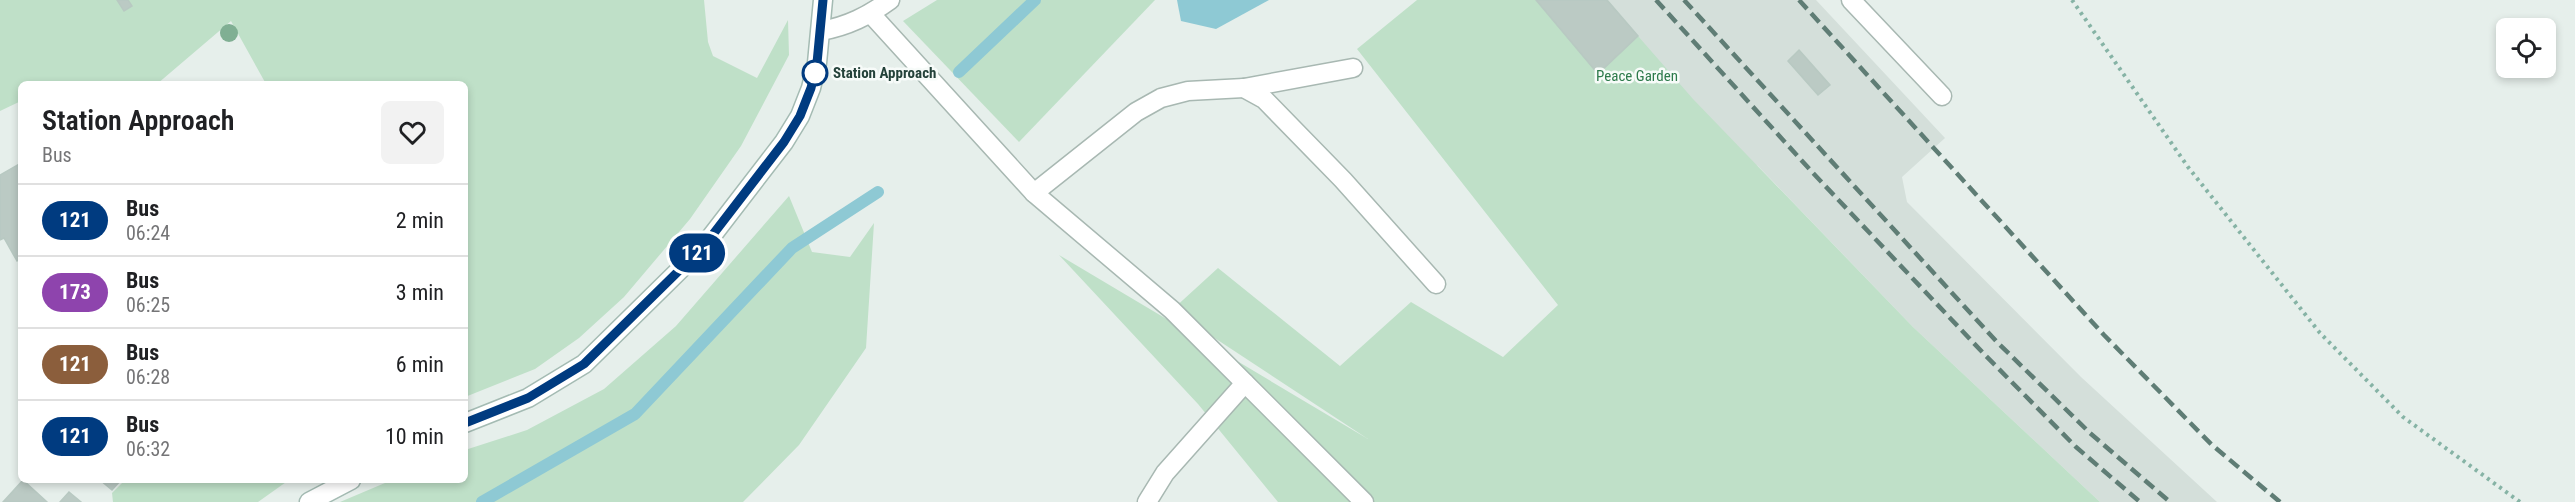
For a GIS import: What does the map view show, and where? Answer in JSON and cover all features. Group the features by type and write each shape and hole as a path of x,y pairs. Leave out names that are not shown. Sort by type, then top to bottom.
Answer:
{"main road":[{"path":"468,422 528,398 584,364 704,246 784,142 800,116 811,88 821,31 823,0"},
{"path":"821,31 843,27 871,14 890,0"},
{"path":"1851,0 1942,96"},
{"path":"871,14 1034,193 1172,310 1364,502"},
{"path":"1034,193 1136,112 1161,98 1188,91 1245,88 1353,68"},
{"path":"1245,88 1264,99 1343,180 1436,284"},
{"path":"1147,502 1165,473 1245,383"},
{"path":"309,502 345,483"}],"path":[{"path":"2072,0 2188,167 2320,333 2403,417 2520,502"}],"shaded area":[{"path":"1536,0 1816,0 1945,138 1902,177 1907,202 2081,377 2217,502 2100,502 1913,327 1758,166 1598,74"}],"green space":[{"path":"0,0 704,0 708,42 713,56 757,78 788,20 789,55 741,146 690,219 624,297 579,338 535,369 468,396 468,81 264,81 231,21 161,81 18,81 18,102 0,111"},
{"path":"937,0 1155,0 1019,142 903,21"},
{"name":"Peace Garden","path":"1417,0 1536,0 1598,73 1638,36 1693,99 1913,327 2100,502 1278,502 1198,404 1059,255 1368,439 1172,310 1218,268 1340,366 1411,302 1503,357 1558,305 1357,49"},
{"path":"789,196 812,252 850,257 874,223 866,348 799,445 743,502 340,502 385,483 468,483 468,449 527,430 604,389 676,326"},
{"path":"122,483 285,483 258,502 113,502 112,493"}],"water":[{"path":"1177,0 1269,0 1216,29 1181,21"}],"building":[{"path":"117,0 128,0 132,6 124,11"},
{"path":"1536,0 1607,0 1638,36 1598,74"},
{"path":"1799,50 1830,85 1818,95 1788,61"},
{"path":"18,165 17,261 4,238 0,240 0,175"},
{"path":"20,483 26,483 47,502 3,502"},
{"path":"104,483 118,483 112,490"},
{"path":"69,492 81,502 60,502"}],"waterway":[{"path":"959,72 1035,0"},
{"path":"482,502 635,414 792,248 878,192"}],"railway":[{"path":"1656,0 1813,173 1985,355 2076,447 2140,502"},
{"path":"1684,0 1996,341 2090,433 2170,502"},
{"path":"1799,0 2104,335 2212,445 2280,502"}],"bus line":[{"name":"121","path":"468,422 528,398 584,364 704,246 784,142 800,116 811,88 817,63 823,0"}],"place":[{"name":"Station Approach","path":"815,73"}]}
